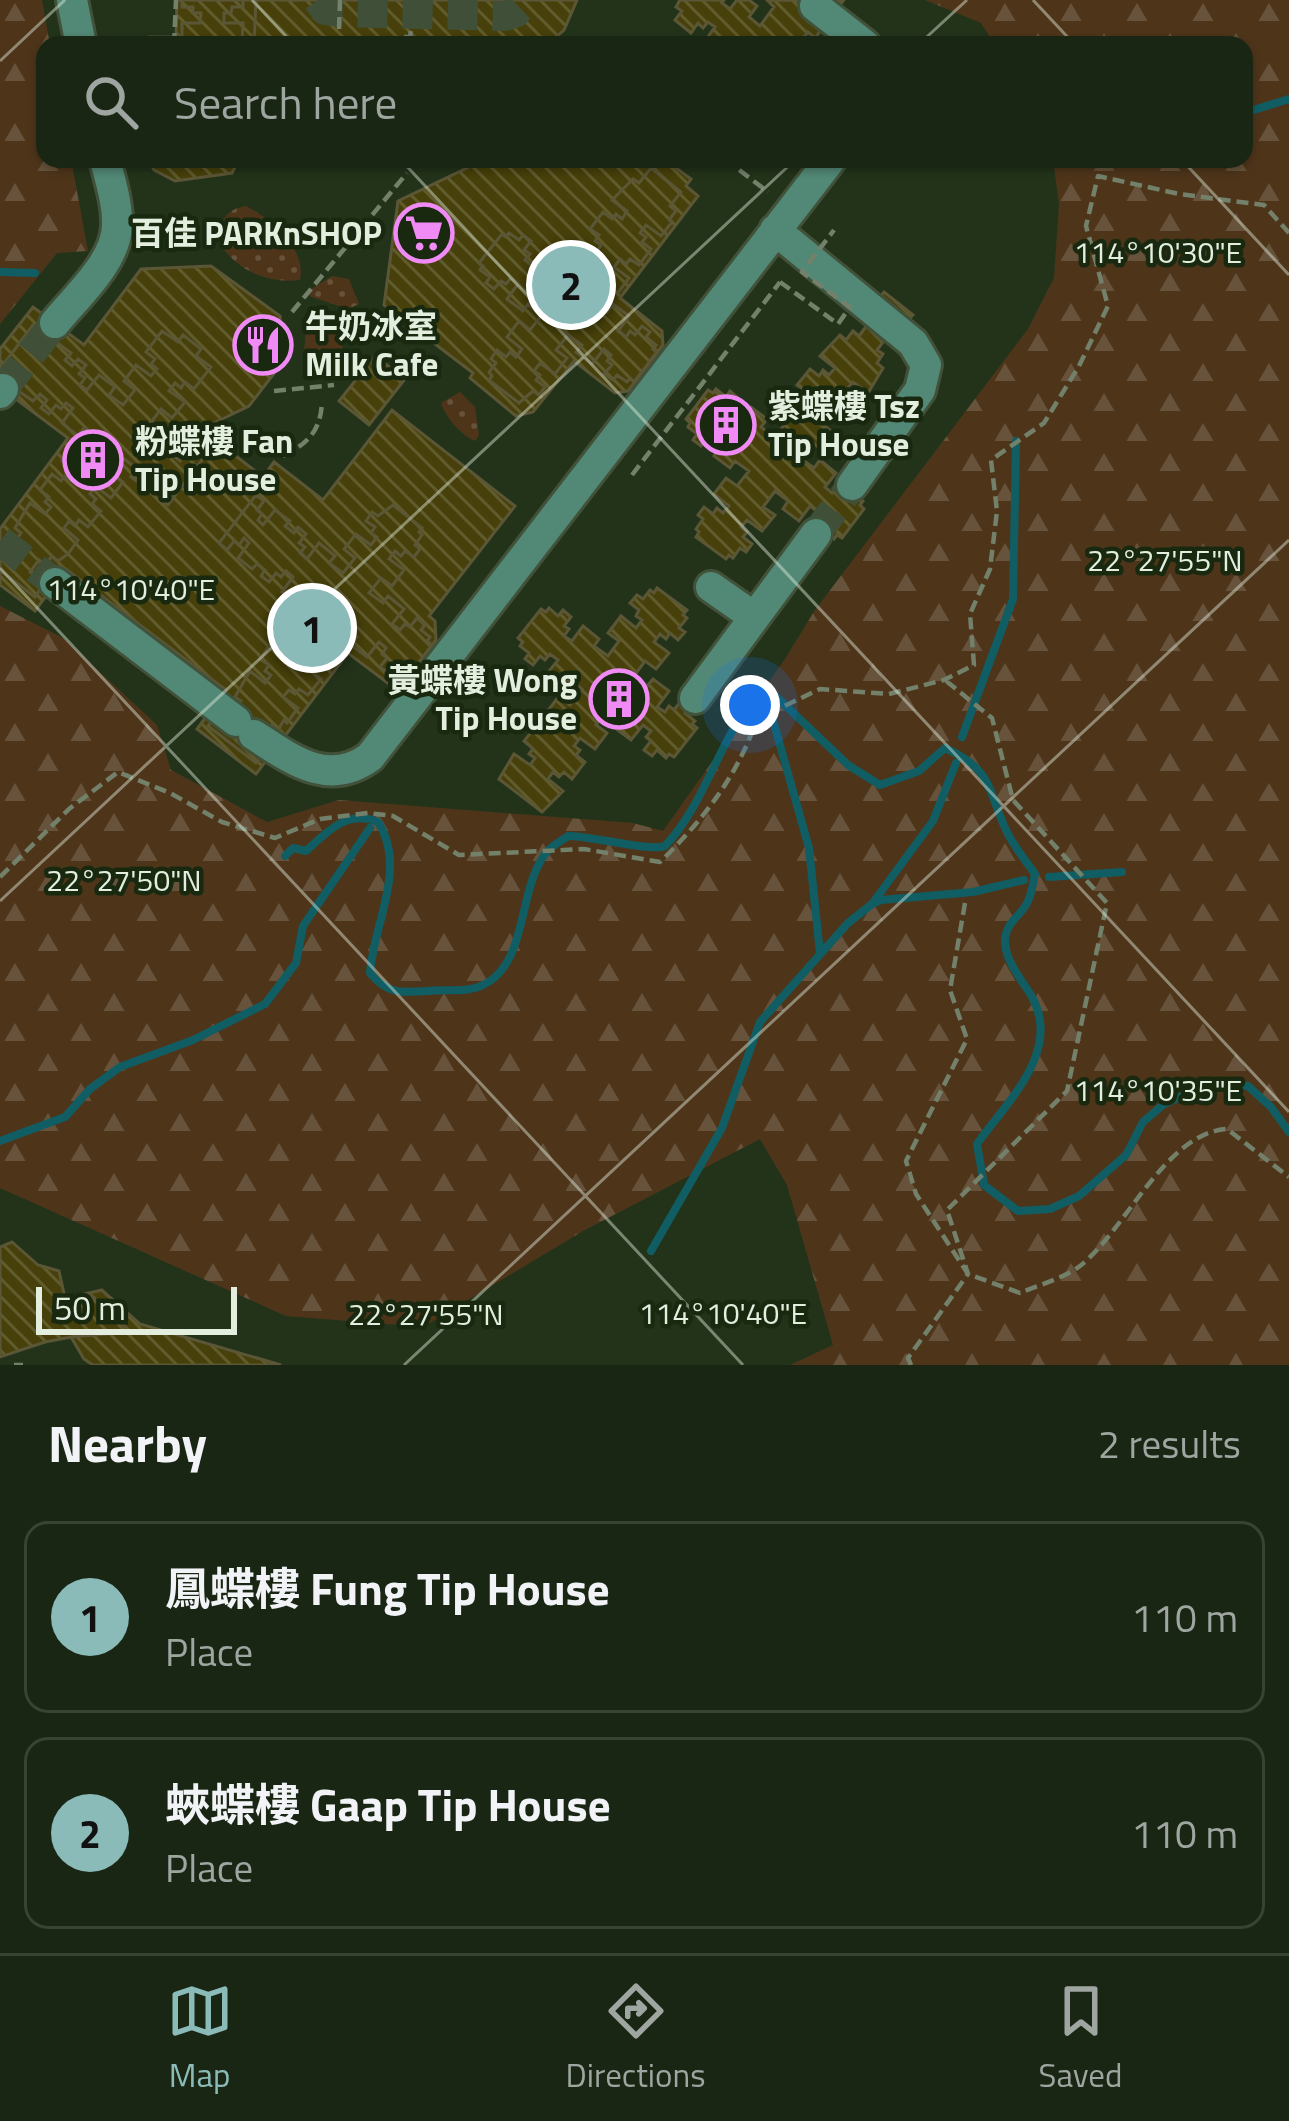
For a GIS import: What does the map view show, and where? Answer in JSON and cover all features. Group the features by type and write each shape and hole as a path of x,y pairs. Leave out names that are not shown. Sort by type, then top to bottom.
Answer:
{"lane":[{"path":"72,0 79,36"},
{"path":"815,7 853,36"},
{"path":"55,323 105,261 116,235 107,168"},
{"path":"55,584 245,728 309,769 350,768 370,757 824,168"},
{"path":"784,220 913,343 926,365 920,390 852,484"},
{"path":"695,698 816,534"},
{"path":"711,587 754,617"}],"path":[{"path":"174,36 176,0"},
{"path":"339,28 340,0"},
{"path":"410,36 411,30"},
{"path":"734,168 784,220"},
{"path":"292,312 407,173"},
{"path":"0,877 69,809 118,772 170,793 222,822 275,838 320,820 368,813 393,816 459,855 584,849 660,862 701,822 745,755 757,719 820,689 890,694 944,680 974,664 970,614 990,569 997,511 992,460 1044,423 1108,306 1086,226 1098,176 1179,194 1264,205 1289,233"},
{"path":"632,475 780,282 838,324 850,307 802,272 834,230"},
{"path":"274,391 334,385"},
{"path":"284,456 303,446 321,424 322,401"},
{"path":"944,680 992,718 1012,800 1107,903 1067,1091 947,1210 968,1274"},
{"path":"965,903 950,990 967,1039 906,1161 916,1194 968,1274 1020,1293 1080,1266 1171,1159 1207,1130 1227,1129 1289,1177"},
{"path":"910,1365 908,1358 968,1274"},
{"path":"14,1365 23,1365"}],"green space":[{"path":"0,0 42,0 48,36 36,36 36,168 73,168 88,251 57,253 0,324"},
{"path":"925,0 1289,0 1289,1365 790,1365 833,1345 787,1185 760,1139 583,1231 423,1327 286,1316 0,1188 0,606 63,638 157,725 171,770 267,822 339,800 633,823 663,831 815,610 1028,329 1054,278 1059,204 1054,168 1253,168 1253,36 989,36 981,23"},
{"path":"246,206 293,246 300,280 263,277 241,266 223,249 216,238 223,221"},
{"path":"332,276 349,279 359,304 348,309 309,296 308,291"},
{"path":"311,322 344,333 341,360 323,378 303,369 306,327"},
{"path":"460,392 475,407 479,435 475,441 454,425 441,403"}],"building":[{"path":"177,0 256,0 254,36 176,36"},
{"path":"182,0 243,0 243,7 224,13 224,23 243,23 242,36 182,36 182,23 200,23 201,13 182,7"},
{"path":"256,0 577,0 557,36 254,36"},
{"path":"680,0 724,0 730,9 737,0 749,0 757,6 749,17 760,26 774,7 767,0 843,1 817,36 808,32 805,36 708,36 715,27 708,22 703,28 698,23 691,33 675,20 682,11 676,7"},
{"path":"234,168 232,173 175,181 154,170"},
{"path":"467,168 676,168 691,179 686,186 698,196 620,298 662,331 663,345 628,391 615,393 574,361 533,412 516,416 470,378 473,373 384,305 398,201"},
{"path":"651,168 681,192 670,206 676,211 672,222 661,236 646,225 640,233 651,249 639,265 620,259 614,267 629,278 617,294 605,286 594,301 607,312 613,304 629,316 618,331 626,337 642,326 650,332 646,337 657,352 634,382 617,375 613,380 604,374 612,365 607,361 611,355 604,349 592,364 576,352 582,345 568,335 556,350 567,358 555,374 540,363 534,371 545,387 539,395 533,391 519,403 489,380 496,363 491,359 497,350 516,357 522,349 507,337 519,321 530,330 542,315 528,304 523,311 507,299 518,284 511,278 494,289 486,283 490,277 479,263 502,234 519,240 523,235 531,241 524,250 530,254 525,260 532,266 544,251 560,263 554,271 567,281 579,266 568,257 580,242 596,253 601,245 595,241 599,235 590,229 603,212 622,219 627,211 612,200 633,179 639,183"},
{"path":"211,266 280,316 282,363 249,406 191,434 209,449 215,440 263,477 274,462 323,500 392,410 515,506 429,616 435,621 436,640 404,682 389,684 348,653 256,774 197,729 226,690 66,569 35,611 0,585 0,529 68,438 0,387 0,349 33,307 84,345 141,269"},
{"name":"紫蝶樓 Tsz Tip House","path":"884,292 913,315 909,319 913,322 906,332 886,338 877,350 883,354 877,363 883,368 868,393 853,382 847,389 853,393 849,399 858,406 846,422 837,415 821,423 836,435 823,451 812,442 800,458 814,468 820,460 836,473 825,487 832,493 837,487 853,494 863,501 864,509 842,538 834,539 814,518 818,512 810,506 799,521 783,509 788,501 775,491 763,507 775,515 762,531 747,520 741,527 747,532 743,537 752,544 746,552 740,548 726,559 696,537 703,519 698,515 704,507 713,514 717,508 723,513 729,506 714,494 726,478 737,486 749,471 735,461 730,468 714,456 725,440 718,435 713,441 708,437 701,446 693,440 697,434 686,419 708,390 716,389 726,397 730,391 738,398 731,406 737,410 732,416 740,422 751,407 767,419 761,427 775,438 786,422 775,414 787,398 802,409 809,402 797,385 810,369 819,376 823,370 829,375 835,368 820,356 840,335 846,340 853,331 859,336 868,324 869,304"},
{"name":"粉蝶樓 Fan Tip House","path":"33,325 42,331 35,340 40,344 35,351 43,356 55,341 71,353 65,360 72,366 78,359 86,365 79,374 85,378 80,385 87,390 99,375 115,387 109,395 123,405 135,390 124,381 136,365 151,376 157,369 151,364 155,359 146,352 162,331 178,342 183,335 201,349 196,356 211,367 194,389 185,382 181,388 175,383 169,391 185,402 172,418 161,409 149,425 163,435 168,428 184,440 173,455 180,461 185,455 190,459 197,450 205,456 168,505 160,499 167,490 162,486 166,480 159,474 147,489 131,477 137,469 123,458 112,474 123,482 111,498 95,486 90,494 96,499 92,504 101,511 88,527 79,520 75,526 69,521 64,528 78,540 68,554 58,561 52,556 45,565 39,560 30,572 36,577 32,582 41,588 35,597 0,570 0,557 6,553 12,558 21,546 15,542 21,533 15,528 30,503 45,514 51,507 45,502 49,497 40,490 52,474 61,481 77,473 62,461 75,445 86,454 98,438 84,428 78,436 62,423 73,408 66,403 61,409 56,405 49,414 41,408 47,400 40,394 33,401 17,390 29,375 21,369 5,380 0,376 0,369"},
{"path":"375,356 405,379 369,425 339,401"},
{"path":"256,495 264,501 257,510 263,525 275,510 290,521 285,526 294,533 298,527 306,534 299,543 305,547 300,553 307,559 319,543 335,556 329,563 343,573 355,558 344,549 356,534 371,545 377,537 371,533 375,527 366,521 372,512 378,516 393,505 422,528 415,545 420,549 414,557 395,551 389,559 404,570 392,586 381,578 369,593 383,603 388,596 404,609 392,624 400,630 417,618 432,645 409,675 392,668 388,673 380,667 387,658 382,654 386,648 379,642 367,657 351,645 357,637 343,627 332,642 343,650 330,667 315,655 309,663 321,679 308,695 299,689 283,697 298,708 278,730 272,725 263,735 262,755 256,763 208,726 214,718 232,713 250,671 265,683 271,675 265,671 269,665 260,659 272,642 291,649 297,641 282,629 295,613 306,622 317,606 304,596 298,604 282,592 293,577 286,571 281,577 276,573 269,582 261,576 265,570 257,564 252,569 238,558 249,543 244,538 227,550 219,543"},
{"name":"黃蝶樓 Wong Tip House","path":"657,588 687,610 679,628 685,632 678,640 670,633 666,639 660,634 654,642 669,653 656,669 645,661 634,676 647,686 653,679 669,691 657,707 674,710 681,701 697,728 674,757 666,758 657,750 652,756 644,750 651,731 643,725 631,740 615,728 622,720 608,709 596,725 607,733 595,749 580,738 574,746 585,762 572,779 564,772 559,777 553,772 548,779 563,791 542,812 499,779 514,754 530,765 535,758 529,754 533,749 524,741 537,725 546,732 550,727 556,731 562,724 547,712 559,696 570,705 582,689 568,679 562,687 546,675 558,660 550,654 545,660 540,656 533,665 525,659 529,653 518,638 541,609 549,608 558,616 563,610 571,617 564,636 572,641 583,626 599,639 594,646 608,656 619,641 608,633 621,616 636,628 642,620 630,603"},
{"path":"12,1242 38,1265 59,1271 65,1298 89,1293 131,1332 92,1333 0,1357 0,1247"},
{"path":"102,1290 140,1324 281,1365 93,1365 71,1337 131,1332 89,1293"}],"waterway":[{"path":"1253,110 1289,99"},
{"path":"0,272 35,273"},
{"path":"962,737 1013,599 1016,441"},
{"path":"285,856 293,848 306,851 347,820 378,822 390,858 389,877 370,973 382,985 402,992 483,985 508,960 530,886 548,850 568,836 665,846 693,808 737,722 765,686 848,765 880,785 919,771 945,748 973,765 987,783 1010,838 1035,874 1028,901 1008,927 1005,947 1032,997 1040,1037 1027,1075 977,1144 984,1185 1018,1211 1050,1209 1079,1196 1126,1155 1143,1122 1164,1104 1219,1085 1248,1086 1289,1132"},
{"path":"767,699 809,848 820,953"},
{"path":"651,1251 722,1128 760,1022 848,923 872,904 933,821 956,763"},
{"path":"0,1141 65,1117 90,1089 120,1067 193,1040 265,1004 296,963 303,926 370,828"},
{"path":"1049,877 1122,872"},
{"path":"872,904 973,892 1024,880"}],"tunnel":[{"path":"318,0 325,10 339,12 505,16 529,0"},
{"path":"3,389 55,323"},
{"path":"816,534 852,485"},
{"path":"0,541 55,583"}],"place":[{"name":"百佳 PARKnSHOP","path":"424,233"},
{"name":"蛺蝶樓 Gaap Tip House","path":"571,285"},
{"name":"牛奶冰室 Milk Cafe","path":"263,345"},
{"name":"紫蝶樓 Tsz Tip House","path":"726,425"},
{"name":"粉蝶樓 Fan Tip House","path":"93,460"},
{"name":"鳳蝶樓 Fung Tip House","path":"312,628"},
{"name":"黃蝶樓 Wong Tip House","path":"619,699"}]}
